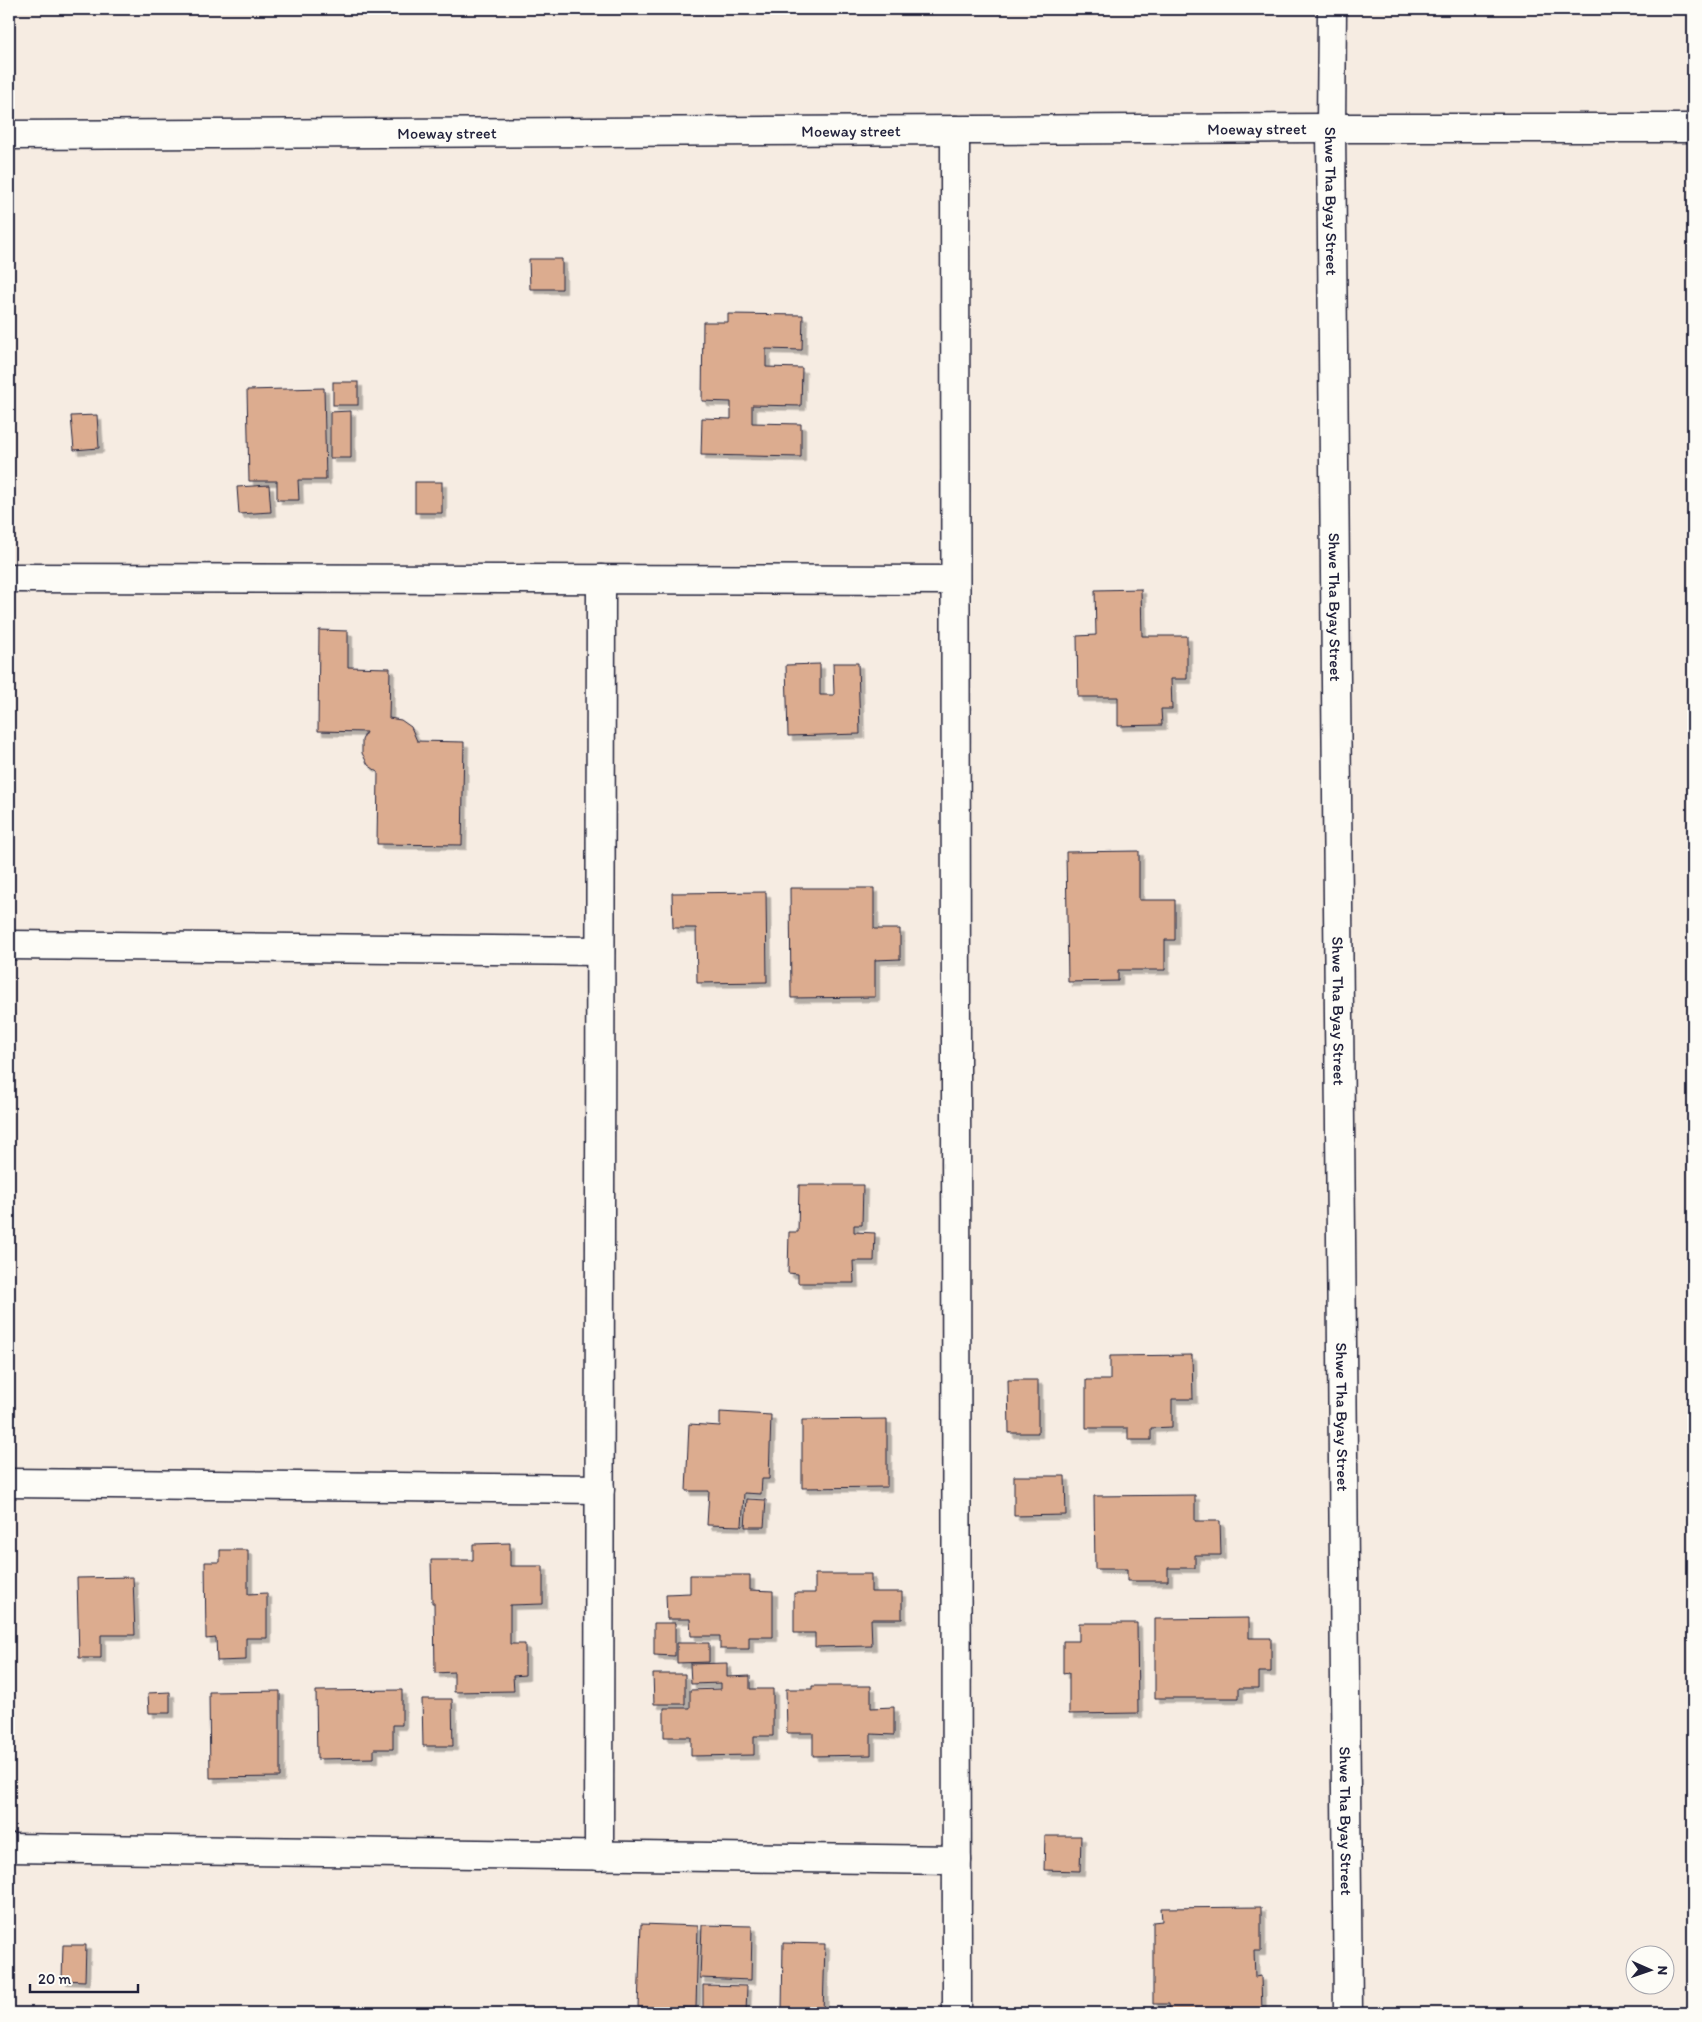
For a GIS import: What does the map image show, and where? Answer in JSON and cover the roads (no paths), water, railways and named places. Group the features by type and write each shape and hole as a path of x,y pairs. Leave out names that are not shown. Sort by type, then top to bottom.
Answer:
{"street":[{"name":"Shwe Tha Byay Street","path":"1332,9 1331,128 1348,2013"},
{"name":"Moeway street","path":"9,135 1331,128 1693,128"},
{"path":"955,130 957,2013"},
{"path":"9,578 955,580"},
{"path":"599,1856 601,579"},
{"path":"9,945 600,951"},
{"path":"9,1483 600,1489"},
{"path":"9,1848 957,1860"}]}
